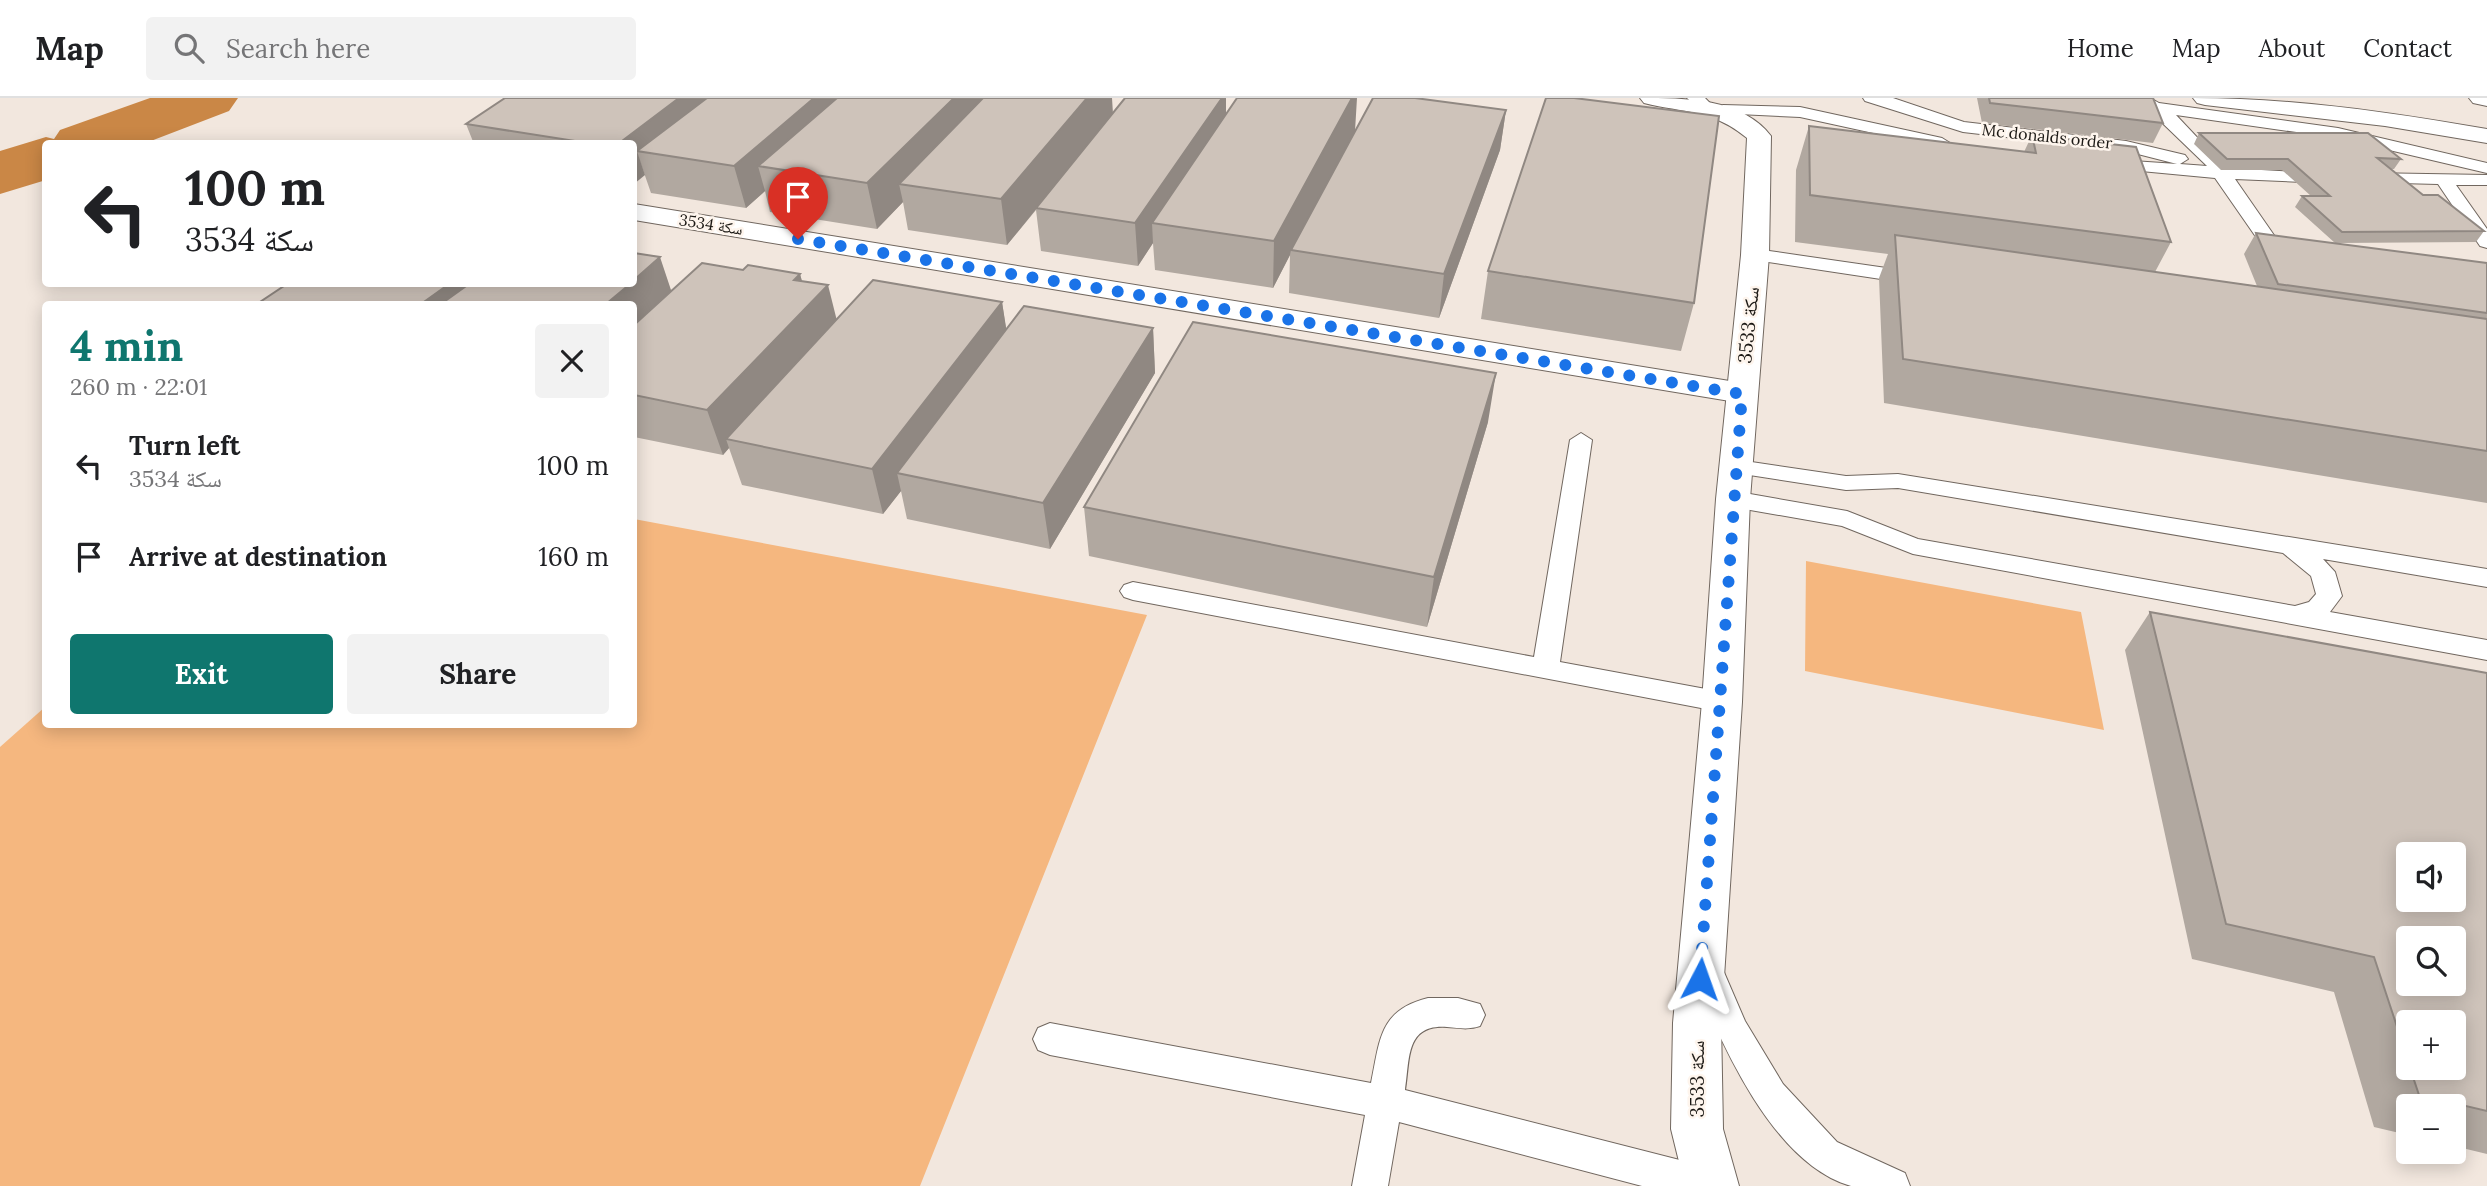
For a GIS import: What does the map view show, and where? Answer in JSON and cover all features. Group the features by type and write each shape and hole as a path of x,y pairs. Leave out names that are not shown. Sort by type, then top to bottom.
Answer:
{"main road":[{"path":"1654,98 1708,104"},
{"path":"2205,98 2385,119 2487,136"},
{"path":"2481,98 2487,99"},
{"name":"سكة 3533","path":"1708,104 1759,136 1755,255 1735,483 1722,702 1697,1023 1697,1129 1711,1186"},
{"name":"سكة 3534","path":"637,212 1742,394"}],"lane":[{"name":"Mc donalds order","path":"1871,98 1916,108 1961,127 2138,146 2224,174"},
{"path":"2116,98 2163,103 2224,174 2272,246 2312,250"},
{"path":"2139,98 2286,126 2338,133 2487,168"},
{"path":"1806,113 1825,99"},
{"path":"1708,104 1806,113 1869,126 1909,138 1961,146"},
{"path":"2093,162 2281,178 2487,180"},
{"path":"2443,179 2487,242"},
{"path":"1755,255 1935,281"},
{"path":"1546,668 1581,440"},
{"path":"1735,483 1898,481 2487,578"},
{"path":"1735,483 1847,519 1913,546 2487,650"},
{"path":"2285,545 2323,572 2329,585 2329,596 2318,608 2296,615"},
{"path":"1133,591 1722,702"},
{"path":"1702,957 1732,1030 1771,1096 1824,1154 1892,1186"},
{"path":"1370,1186 1397,1036 1403,1024 1414,1015 1439,1011 1468,1015"},
{"path":"1049,1039 1385,1102 1711,1186"}],"shaded area":[{"path":"637,520 1147,615 920,1186 0,1186 0,747 42,710 42,728 637,728"},
{"path":"1806,561 2081,612 2104,730 1805,671"}],"building":[{"path":"505,98 679,98 623,140 568,140 466,124"},
{"path":"707,98 814,98 734,166 637,151"},
{"path":"837,98 954,98 867,183 758,166"},
{"path":"983,98 1087,98 1001,199 899,184"},
{"path":"1125,98 1222,98 1135,223 1036,208"},
{"path":"1237,98 1352,98 1274,241 1152,223"},
{"path":"1373,98 1415,98 1506,110 1444,274 1291,250"},
{"path":"1546,98 1574,98 1719,116 1694,303 1488,271"},
{"path":"1989,98 2153,98 2163,123 1990,103"},
{"path":"1809,126 2036,153 2032,135 2136,147 2171,242 1810,195"},
{"path":"2199,133 2368,133 2401,159 2377,158 2423,195 2438,195 2484,231 2342,232 2302,196 2330,196 2288,159 2227,159"},
{"path":"2256,233 2487,263 2487,313 2278,284"},
{"path":"1895,235 2487,319 2487,451 1903,359"},
{"path":"637,253 660,257 637,277"},
{"path":"702,263 743,270 748,265 800,274 794,280 828,285 707,410 637,396 637,322"},
{"path":"873,280 1002,302 872,469 726,439"},
{"path":"282,287 445,287 425,301 262,301"},
{"path":"465,287 626,287 610,301 445,301"},
{"path":"1024,306 1153,328 1043,503 897,473"},
{"path":"1193,322 1496,373 1434,577 1084,507"},
{"path":"2150,612 2487,673 2487,1111 2466,1106 2466,1094 2419,1094 2414,1080 2466,1080 2466,1010 2396,1010 2396,1024 2374,957 2226,924"}],"waterway":[{"path":"94,140 207,98"},
{"path":"0,174 42,158"}],"route":[{"path":"798,239 1742,394 1738,467 1733,499 1722,702 1700,979"}]}
